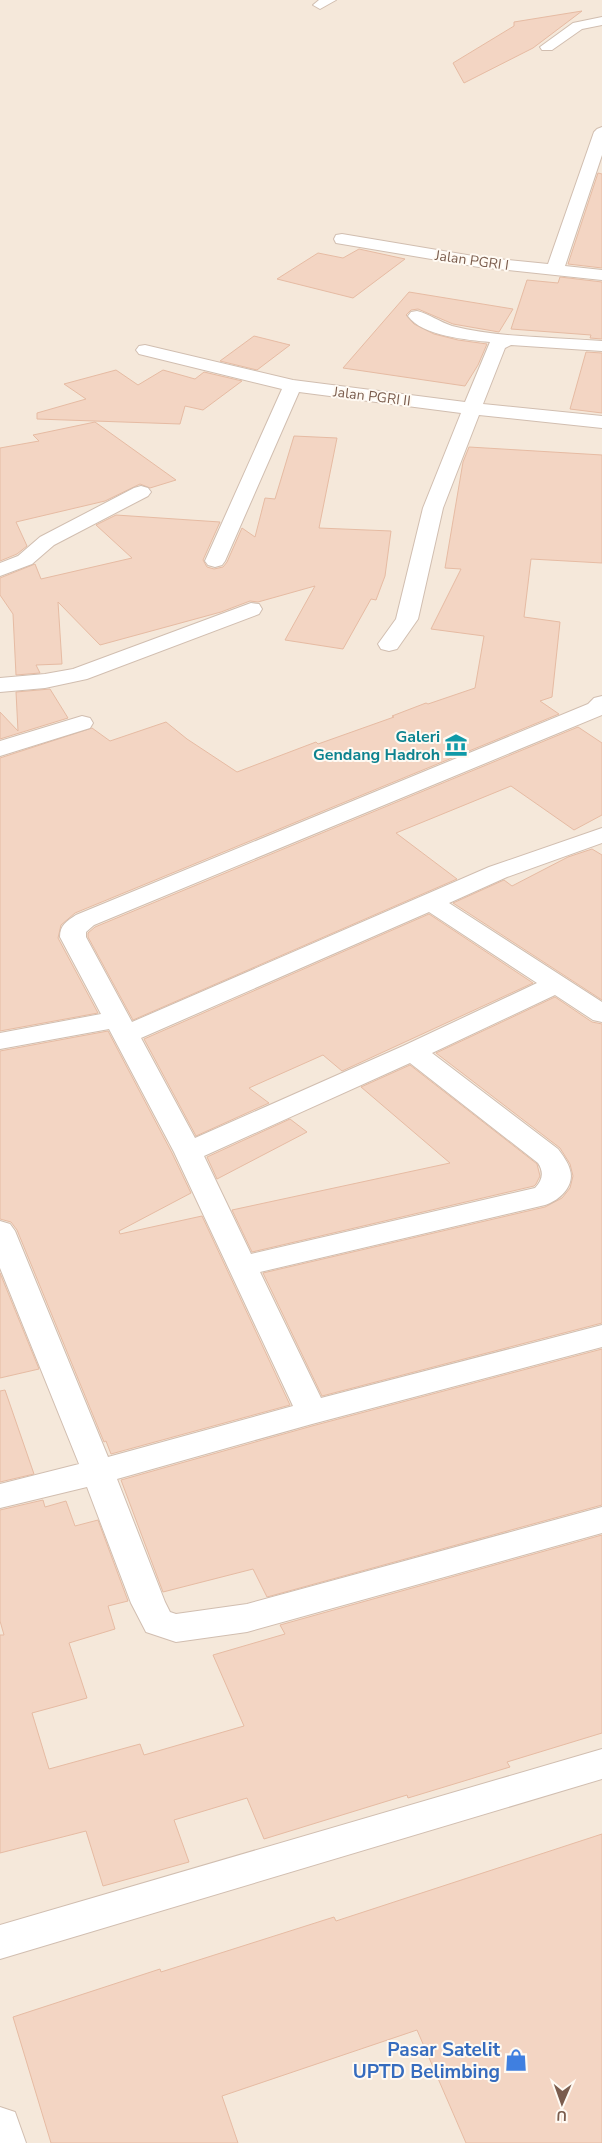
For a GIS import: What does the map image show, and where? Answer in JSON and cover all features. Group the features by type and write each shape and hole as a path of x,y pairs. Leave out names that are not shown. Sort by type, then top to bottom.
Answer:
{"street":[{"path":"547,47 578,26 602,21"},
{"path":"578,26 585,35 591,38"},
{"path":"555,270 602,132"},
{"name":"Jalan PGRI I","path":"342,239 479,262 602,275"},
{"path":"417,316 427,324 463,332 508,339 602,346"},
{"path":"389,644 407,619 433,508 472,408 497,345 508,339"},
{"name":"Jalan PGRI II","path":"145,350 293,386 602,422"},
{"path":"215,561 293,386"},
{"path":"0,570 25,560 47,541 142,492"},
{"path":"0,685 45,681 79,674 251,609"},
{"path":"312,1412 188,1152 73,936 73,929 76,925 596,709 602,703"},
{"path":"0,749 82,723"},
{"path":"0,1041 122,1026 431,902 498,872 602,835"},
{"path":"431,902 602,1014"},
{"path":"188,1152 413,1052 556,984"},
{"path":"243,1266 545,1195 552,1189 558,1177 556,1166 548,1156 413,1052"},
{"path":"0,1231 98,1472 148,1604 158,1622 176,1628 247,1618 602,1520"},
{"path":"0,1496 98,1472 312,1412 602,1336"},
{"path":"0,1942 602,1764"},
{"path":"0,2126 5,2143"}],"shaded area":[{"path":"0,0 602,0 602,2143 0,2143"}],"building":[{"path":"582,11 533,48 464,83 453,63 514,26 514,22"},
{"path":"598,173 602,174 602,268 568,264"},
{"path":"359,249 405,259 353,298 277,279 318,253 343,258"},
{"path":"560,277 602,282 602,339 590,338 591,335 511,329 527,280 558,283"},
{"path":"409,292 513,309 499,332 453,324 418,309 411,310 406,315 414,324 434,334 487,344 478,365 465,386 343,368"},
{"path":"254,336 290,345 257,370 220,361"},
{"path":"586,352 602,353 602,413 570,409"},
{"path":"116,370 138,385 163,370 195,379 204,372 242,381 203,410 185,406 180,424 37,419 37,413 86,399 64,384"},
{"path":"95,422 176,480 150,488 140,484 105,501 16,522 27,546 17,554 0,561 0,448 39,441 33,435"},
{"path":"294,436 337,438 319,528 391,531 385,576 376,600 371,599 343,649 285,640 315,586 258,602 250,601 221,612 100,645 58,602 62,664 36,665 40,673 16,675 13,614 0,595 0,578 35,564 41,579 132,558 96,525 116,515 220,522 203,560 207,567 214,569 223,567 242,528 255,537 265,498 275,499"},
{"path":"469,447 602,455 602,563 531,559 524,617 560,622 552,697 540,701 559,714 75,913 61,925 58,938 98,1013 0,1031 0,758 92,728 110,741 166,722 187,739 237,772 316,742 318,744 394,717 392,716 426,703 428,704 475,688 484,636 431,629 461,569 445,568 463,462"},
{"path":"50,689 68,718 0,739 0,712 18,731 16,692"},
{"path":"578,727 602,743 602,815 574,830 511,786 396,833 457,879 133,1020 88,937 88,933 95,927"},
{"path":"592,849 602,855 602,1000 453,903 504,880 512,886 568,857"},
{"path":"429,914 533,983 342,1071 323,1055 249,1088 269,1103 196,1136 144,1039"},
{"path":"555,997 592,1022 602,1024 602,1323 322,1396 263,1273 545,1207 562,1198 570,1188 573,1176 570,1164 560,1148 436,1053"},
{"path":"108,1031 191,1193 119,1231 120,1234 202,1216 290,1405 111,1454 106,1441 104,1442 17,1230 11,1222 0,1219 0,1051"},
{"path":"410,1065 537,1164 540,1176 536,1184 252,1252 232,1210 450,1163 361,1087"},
{"path":"290,1119 307,1132 217,1179 207,1157"},
{"path":"0,1273 39,1369 0,1378"},
{"path":"602,1349 602,1505 267,1597 253,1569 163,1592 121,1480 312,1426"},
{"path":"5,1390 34,1474 0,1482 0,1391"},
{"path":"43,1500 45,1507 66,1501 75,1526 98,1520 128,1601 108,1606 115,1629 69,1643 87,1698 32,1713 49,1769 140,1744 144,1755 244,1726 213,1655 285,1634 280,1625 602,1535 602,1733 507,1762 510,1767 408,1798 407,1795 264,1839 247,1798 174,1820 189,1862 103,1886 86,1831 0,1853 0,1635 4,1635 0,1621 0,1510"},
{"path":"602,1834 602,2143 466,2143 417,2030 222,2096 238,2143 51,2143 13,2017 160,1969 161,1972 334,1917 336,1921"}],"place":[{"name":"Galeri Gendang Hadroh","path":"456,745"},
{"name":"Pasar Satelit UPTD Belimbing","path":"516,2060"}]}
